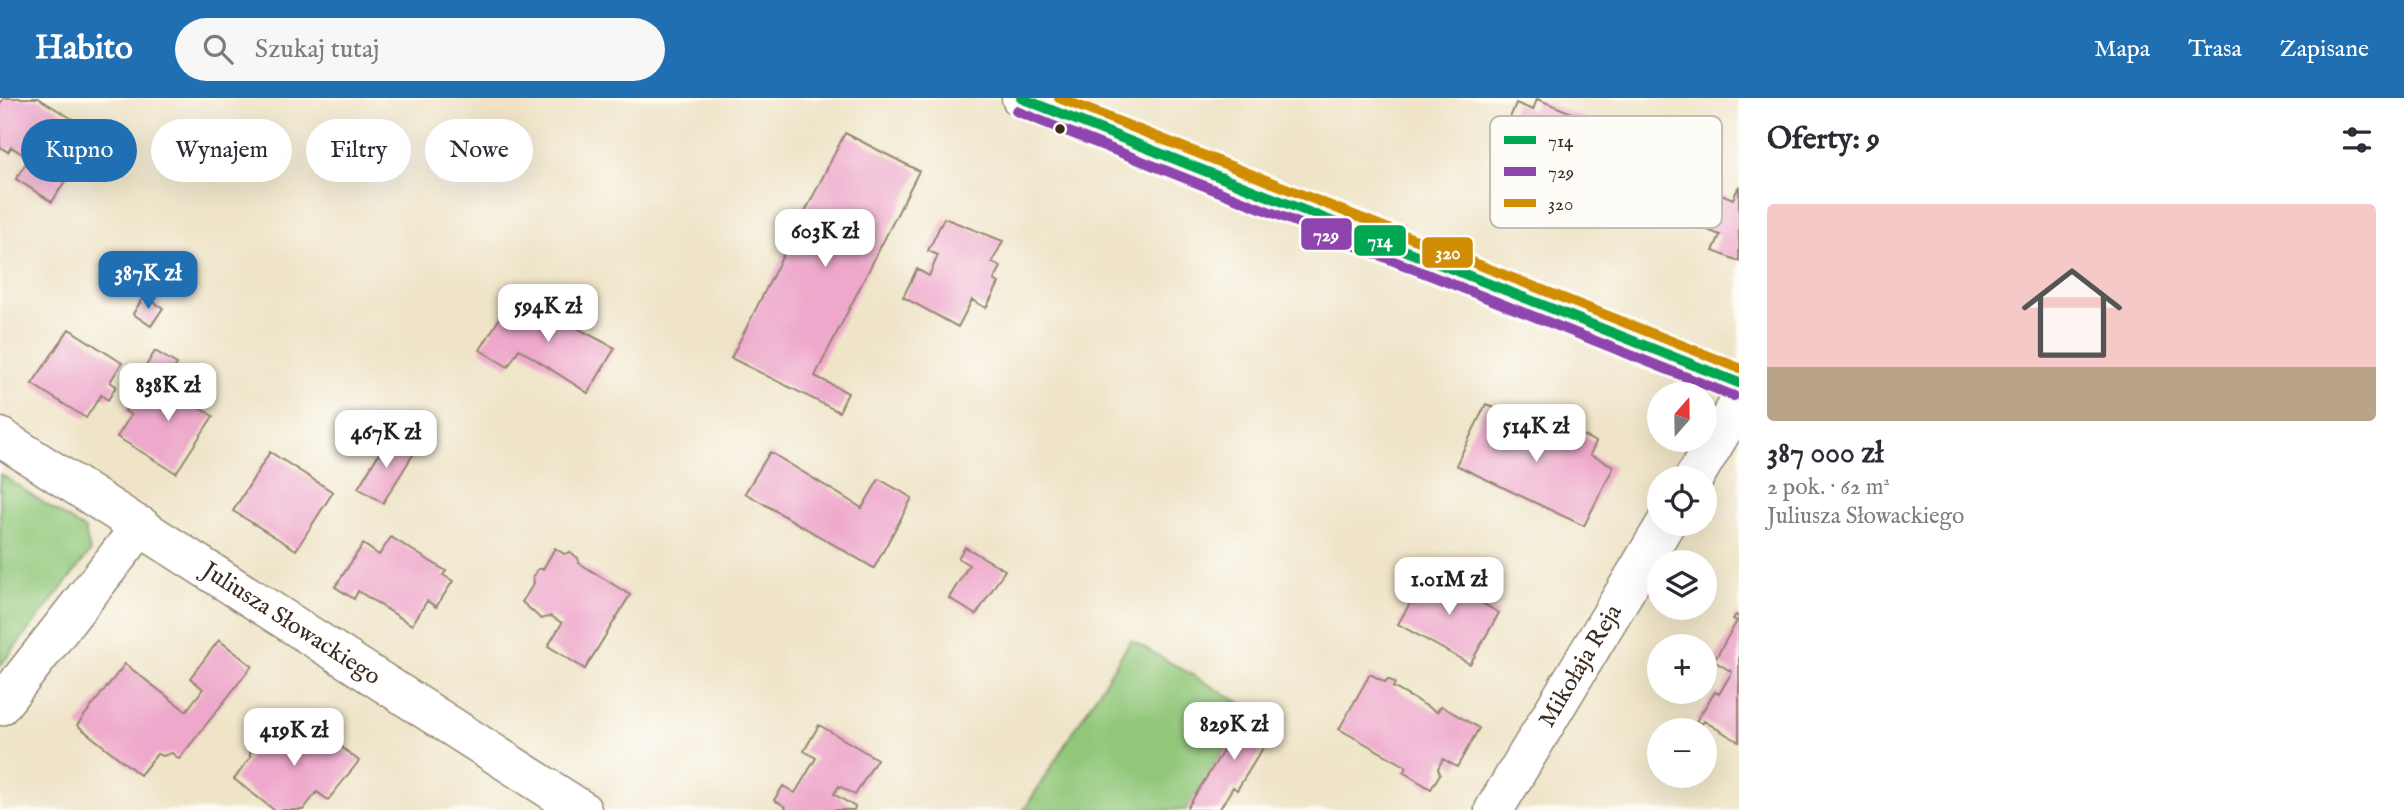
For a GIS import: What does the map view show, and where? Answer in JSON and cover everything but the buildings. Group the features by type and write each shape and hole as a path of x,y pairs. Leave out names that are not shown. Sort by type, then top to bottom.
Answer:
{"street":[{"path":"1021,98 1739,383"},
{"path":"1701,466 1739,403"},
{"name":"Juliusza Słowackiego","path":"0,437 582,810"},
{"path":"0,706 141,526"},
{"name":"Mikołaja Reja","path":"1494,810 1659,536"}],"green space":[{"path":"0,474 85,530 90,552 0,666"},
{"path":"1131,640 1250,708 1186,810 1024,810"}],"transit line":[{"name":"714","path":"1021,98 1739,383"},
{"name":"320","path":"1059,98 1739,368"},
{"name":"729","path":"1016,111 1734,396"}]}
